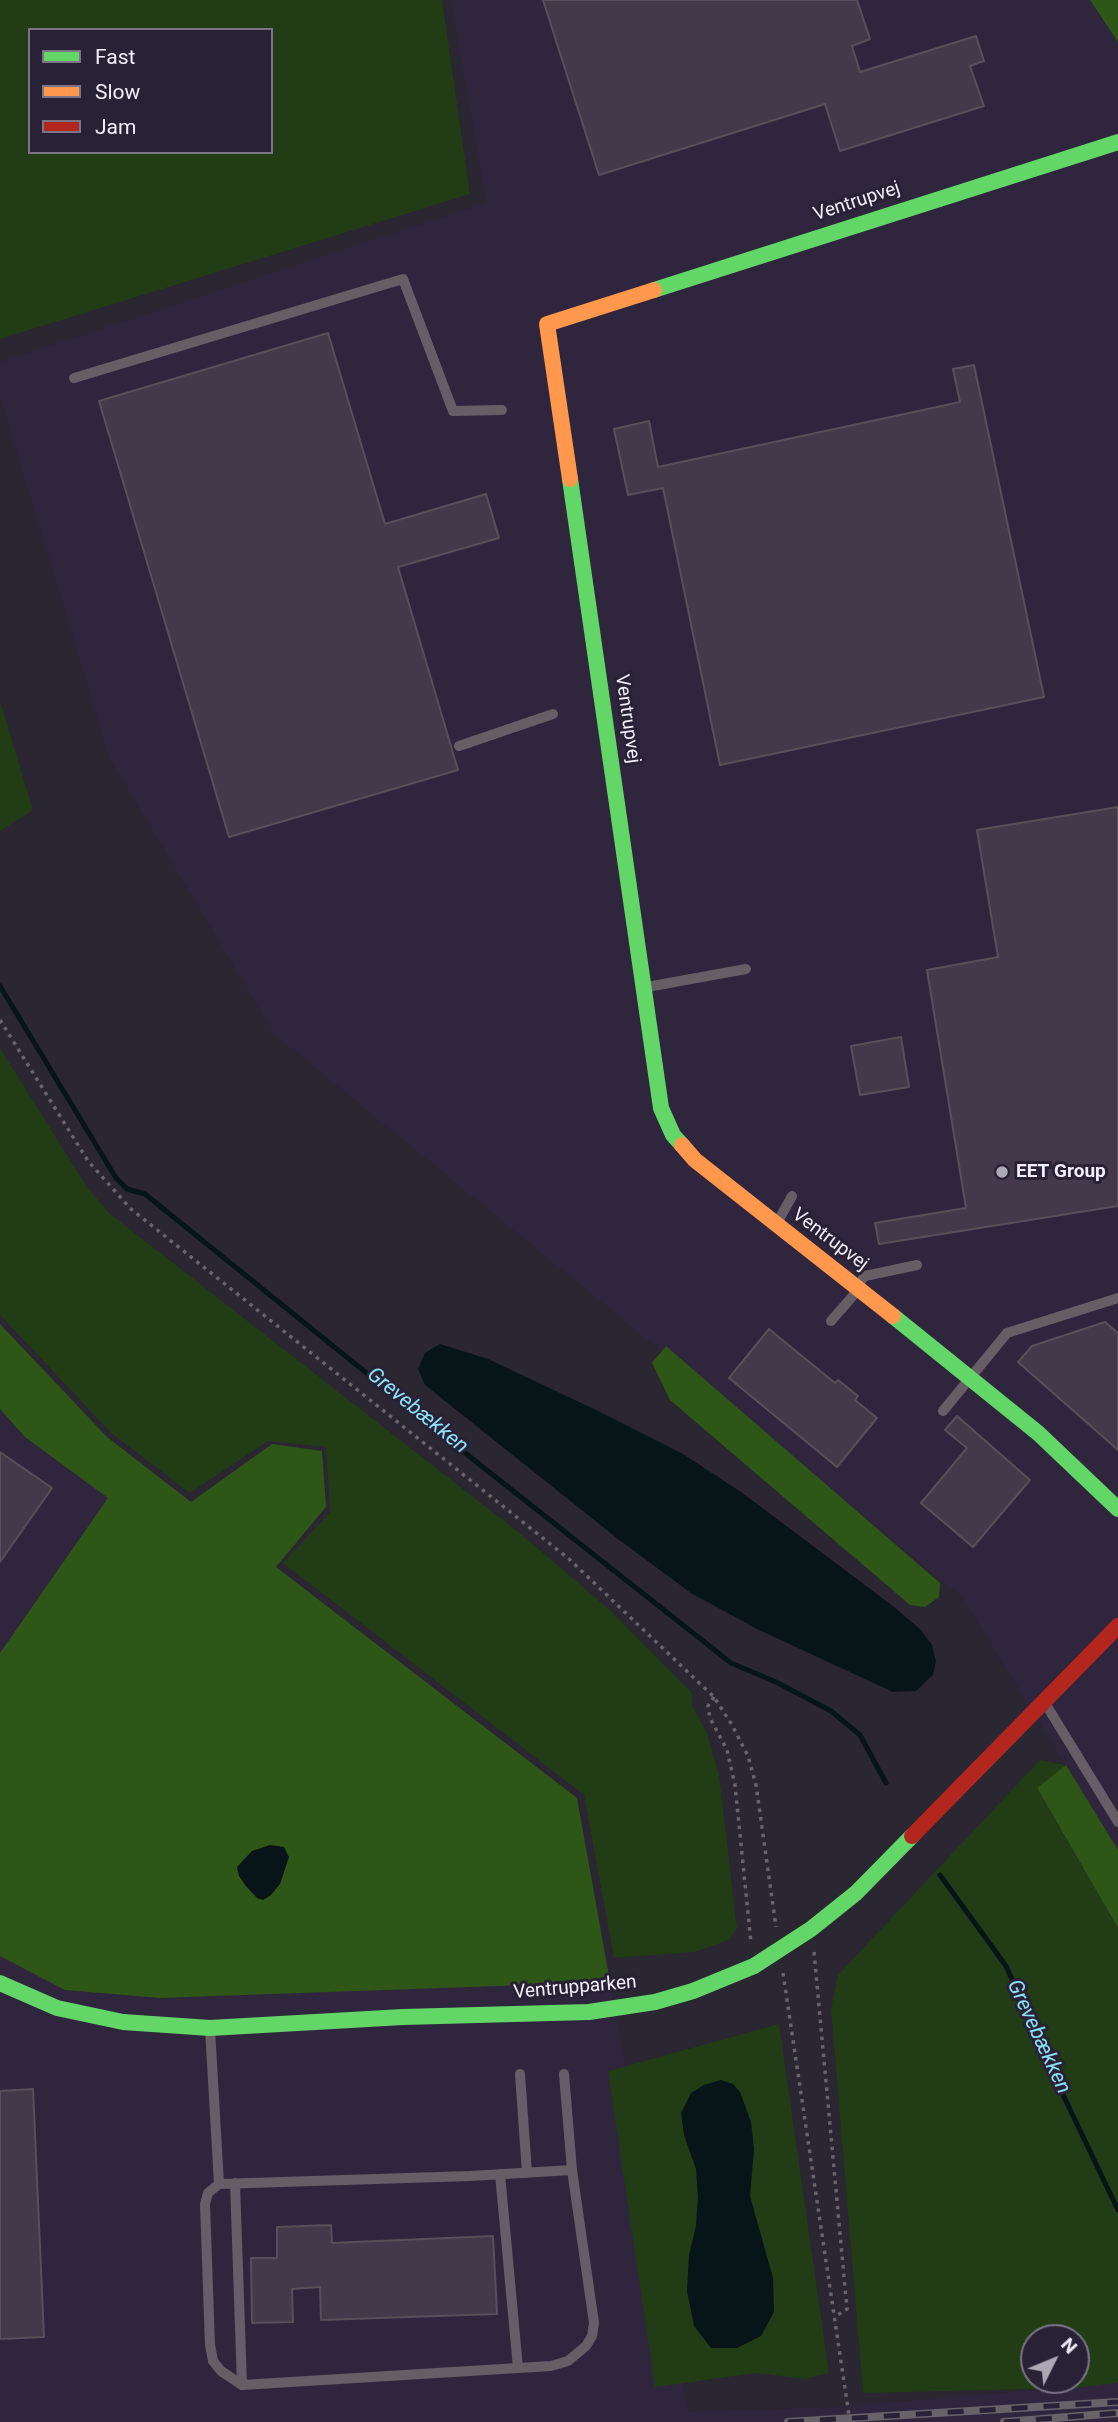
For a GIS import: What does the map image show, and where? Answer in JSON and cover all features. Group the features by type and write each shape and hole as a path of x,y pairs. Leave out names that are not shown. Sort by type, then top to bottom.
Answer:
{"street":[{"name":"Ventrupvej","path":"1118,142 547,324 661,1108 673,1135 695,1160 970,1376 1038,1433 1118,1509"},
{"name":"Ventrupparken","path":"0,1983 57,2008 123,2022 210,2028 403,2017 589,2012 655,2002 693,1991 754,1966 811,1929 856,1893 1118,1626"}],"lane":[{"path":"74,377 403,279 453,411 502,410"},
{"path":"459,746 553,714"},
{"path":"645,987 746,969"},
{"path":"776,1225 792,1196"},
{"path":"831,1321 865,1276 917,1265"},
{"path":"943,1411 1007,1333 1118,1298"},
{"path":"1044,1702 1118,1822"},
{"path":"210,2028 219,2184"},
{"path":"520,2074 527,2173"},
{"path":"564,2074 572,2170 594,2323 592,2336 578,2354 568,2361 551,2366 242,2385 221,2371 213,2361 210,2345 205,2204 208,2193 219,2184 572,2170"},
{"path":"500,2174 518,2368"},
{"path":"235,2183 242,2385"}],"path":[{"path":"0,1020 88,1161 131,1209 569,1559 713,1698 732,1725 748,1756 757,1785 771,1896"},
{"path":"713,1698 708,1706 710,1718 727,1750 735,1785 754,1966"},
{"path":"811,1929 818,1976 847,2309 836,2316"},
{"path":"790,2020 850,2422"}],"shaded area":[{"path":"451,0 1090,0 1118,42 1118,1850 963,1598 275,1035 109,757 0,396 0,362 486,203"},
{"path":"0,1324 107,1438 577,1798 688,2412 837,2407 1020,2391 1020,2394 1090,2394 1090,2385 1118,2383 1118,2422 0,2422"},
{"path":"440,1344 488,1359 596,1410 683,1454 741,1492 921,1630 932,1645 936,1661 933,1675 916,1691 893,1692 757,1629 691,1593 618,1539 425,1385 418,1369 425,1353"},
{"path":"270,1845 284,1847 289,1857 280,1884 263,1900 257,1898 245,1885 237,1867 252,1851"},
{"path":"721,2080 733,2084 740,2092 751,2122 754,2149 750,2196 773,2278 774,2312 761,2336 737,2348 711,2348 694,2326 687,2291 689,2255 696,2226 698,2197 696,2169 684,2135 681,2113 691,2093 704,2085"}],"green space":[{"path":"0,0 442,0 470,194 0,339"},
{"path":"1090,0 1118,0 1118,42"},
{"path":"0,701 33,810 0,831"},
{"path":"0,1048 87,1187 109,1213 522,1535 611,1611 692,1693 692,1705 707,1733 719,1775 737,1929 729,1940 695,1952 614,1958 584,1795 283,1563 330,1512 326,1447 268,1441 190,1493 111,1433 0,1315"},
{"path":"0,1324 107,1437 191,1502 272,1444 322,1451 326,1507 276,1567 577,1798 610,1982 160,1998 65,1990 0,1956 0,1653 108,1498 25,1437 0,1409"},
{"path":"666,1346 940,1583 939,1597 925,1607 910,1605 670,1400 652,1363"},
{"path":"1040,1760 1066,1765 1037,1789 1118,1928 1118,2383 1090,2386 1090,2324 1020,2324 1020,2389 863,2393 831,2009 838,1975"},
{"path":"1066,1765 1118,1850 1118,1928 1037,1788"},
{"path":"779,2024 829,2373 805,2379 756,2373 655,2387 608,2071","holes":["740,2092 751,2122 750,2196 696,2226 696,2169 684,2135"]}],"building":[{"path":"543,0 857,0 870,39 852,46 860,72 976,36 984,61 970,66 984,106 840,151 825,104 599,175"},
{"path":"328,333 385,524 486,494 499,538 398,567 458,770 229,837 99,401"},
{"path":"974,365 1044,697 720,765 663,488 628,495 614,429 649,421 658,467 960,402 953,369"},
{"path":"1118,807 1118,1206 879,1244 875,1223 966,1208 927,970 998,957 977,830"},
{"path":"901,1037 909,1087 860,1095 851,1046"},
{"path":"1105,1322 1118,1333 1118,1450 1018,1362 1032,1346"},
{"path":"769,1329 835,1383 838,1380 858,1396 855,1400 877,1418 837,1467 729,1378"},
{"path":"957,1416 1030,1480 973,1547 921,1503 967,1448 945,1430"},
{"path":"0,1452 52,1488 0,1562"},
{"path":"33,2089 44,2337 0,2339 0,2091"},
{"path":"331,2225 332,2243 493,2236 497,2314 321,2320 320,2287 292,2289 293,2322 252,2323 251,2258 277,2258 277,2227"}],"waterway":[{"name":"Grevebækken","path":"0,986 116,1178 127,1189 145,1194 731,1663 776,1682 831,1711 860,1735 886,1783"},
{"name":"Grevebækken","path":"940,1875 1006,1966 1118,2210"}],"railway":[{"path":"788,2422 1118,2402"},
{"path":"1004,2422 1118,2413"}],"traffic: fast":[{"path":"654,290 1118,142"},
{"path":"570,479 661,1108 673,1135 682,1145"},
{"path":"893,1316 1038,1433 1118,1509"},
{"path":"0,1983 57,2008 123,2022 210,2028 403,2017 589,2012 655,2002 693,1991 754,1966 811,1929 856,1893 912,1836"}],"traffic: slow":[{"path":"570,479 547,324 654,290"},
{"path":"682,1145 695,1160 893,1316"}],"traffic: jam":[{"path":"912,1836 1118,1626"}],"place":[{"name":"EET Group","path":"1002,1172"}]}
